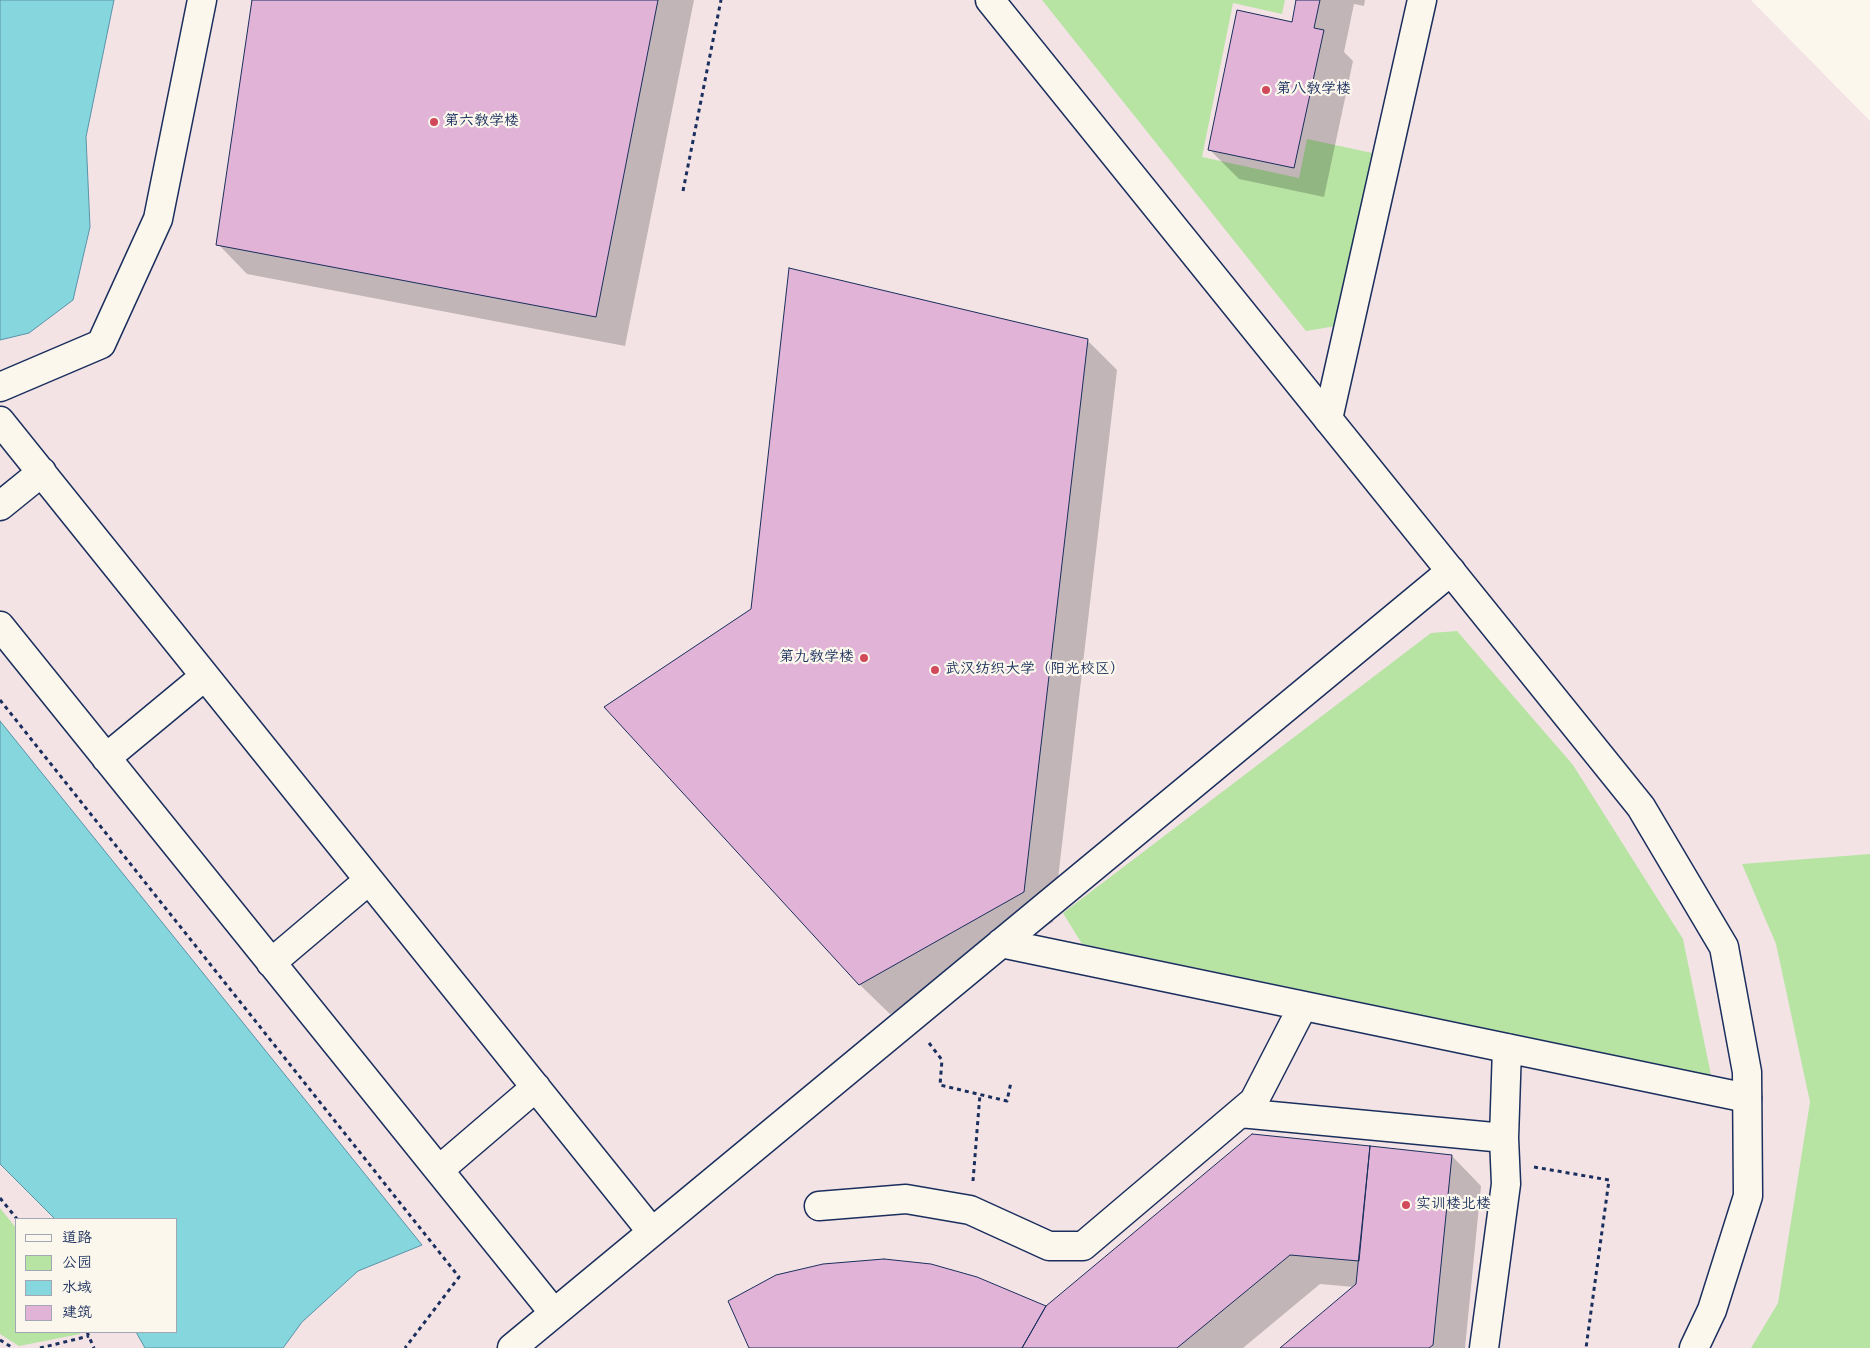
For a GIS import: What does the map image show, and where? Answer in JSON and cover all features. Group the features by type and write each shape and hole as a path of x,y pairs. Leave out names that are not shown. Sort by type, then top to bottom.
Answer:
{"street":[{"path":"0,387 101,344 158,219 202,0"},
{"path":"990,0 1641,807 1724,947 1747,1072 1748,1196 1712,1310 1694,1348"},
{"path":"1328,418 1422,0"},
{"path":"0,421 652,1232"},
{"path":"0,506 42,472"},
{"path":"512,1348 1451,571"},
{"path":"0,626 554,1313"},
{"path":"106,758 205,676"},
{"path":"271,963 369,880"},
{"path":"1001,943 1747,1098"},
{"path":"819,1206 906,1199 970,1210 1049,1246 1083,1246 1254,1101 1304,1006"},
{"path":"1484,1348 1506,1184 1507,1048"},
{"path":"439,1170 536,1087"},
{"path":"1240,1113 1505,1151"}],"path":[{"path":"683,191 721,0"},
{"path":"0,700 459,1277 405,1348"},
{"path":"910,1019 942,1060 940,1085 1007,1101 1011,1082"},
{"path":"970,1210 980,1094"},
{"path":"1505,1151 1609,1180 1586,1348"},
{"path":"0,1198 16,1218"},
{"path":"87,1333 94,1348"},
{"path":"40,1348 89,1336"},
{"path":"0,1340 13,1348"}],"shaded area":[{"name":"武汉纺织大学（阳光校区）","path":"0,0 1751,0 1870,121 1870,1348 0,1348"}],"green space":[{"path":"1042,0 1285,0 1282,14 1233,3 1202,157 1299,178 1307,139 1377,154 1342,325 1306,331"},
{"path":"1457,631 1573,765 1683,939 1711,1075 1082,944 1063,913 1431,633"},
{"path":"1870,854 1870,1348 1751,1348 1778,1303 1810,1102 1776,944 1742,864"},
{"path":"0,1208 15,1227 15,1333 80,1334 19,1346 0,1334"}],"water":[{"path":"0,0 114,0 86,137 90,227 73,300 29,333 0,340"},
{"path":"0,721 422,1245 358,1271 302,1322 283,1348 145,1348 137,1333 178,1333 178,1218 54,1218 0,1164"}],"building":[{"name":"第六教学楼","path":"252,0 658,0 596,317 216,245"},
{"name":"第八教学楼","path":"1296,0 1320,0 1314,28 1324,30 1294,168 1208,150 1237,10 1292,22"},
{"name":"第九教学楼","path":"789,268 1088,339 1024,892 859,985 604,707 751,609"},
{"path":"1252,1134 1370,1146 1359,1261 1290,1255 1177,1348 1022,1348 1046,1306"},
{"name":"实训楼北楼","path":"1370,1146 1452,1155 1433,1345 1429,1348 1280,1348 1356,1284"},
{"path":"884,1259 931,1264 977,1277 1046,1306 1022,1348 749,1348 728,1301 776,1275 823,1264"}],"place":[{"name":"第八教学楼","path":"1266,90"},
{"name":"第六教学楼","path":"434,122"},
{"name":"第九教学楼","path":"864,658"},
{"name":"武汉纺织大学（阳光校区）","path":"935,670"},
{"name":"实训楼北楼","path":"1406,1205"}]}
